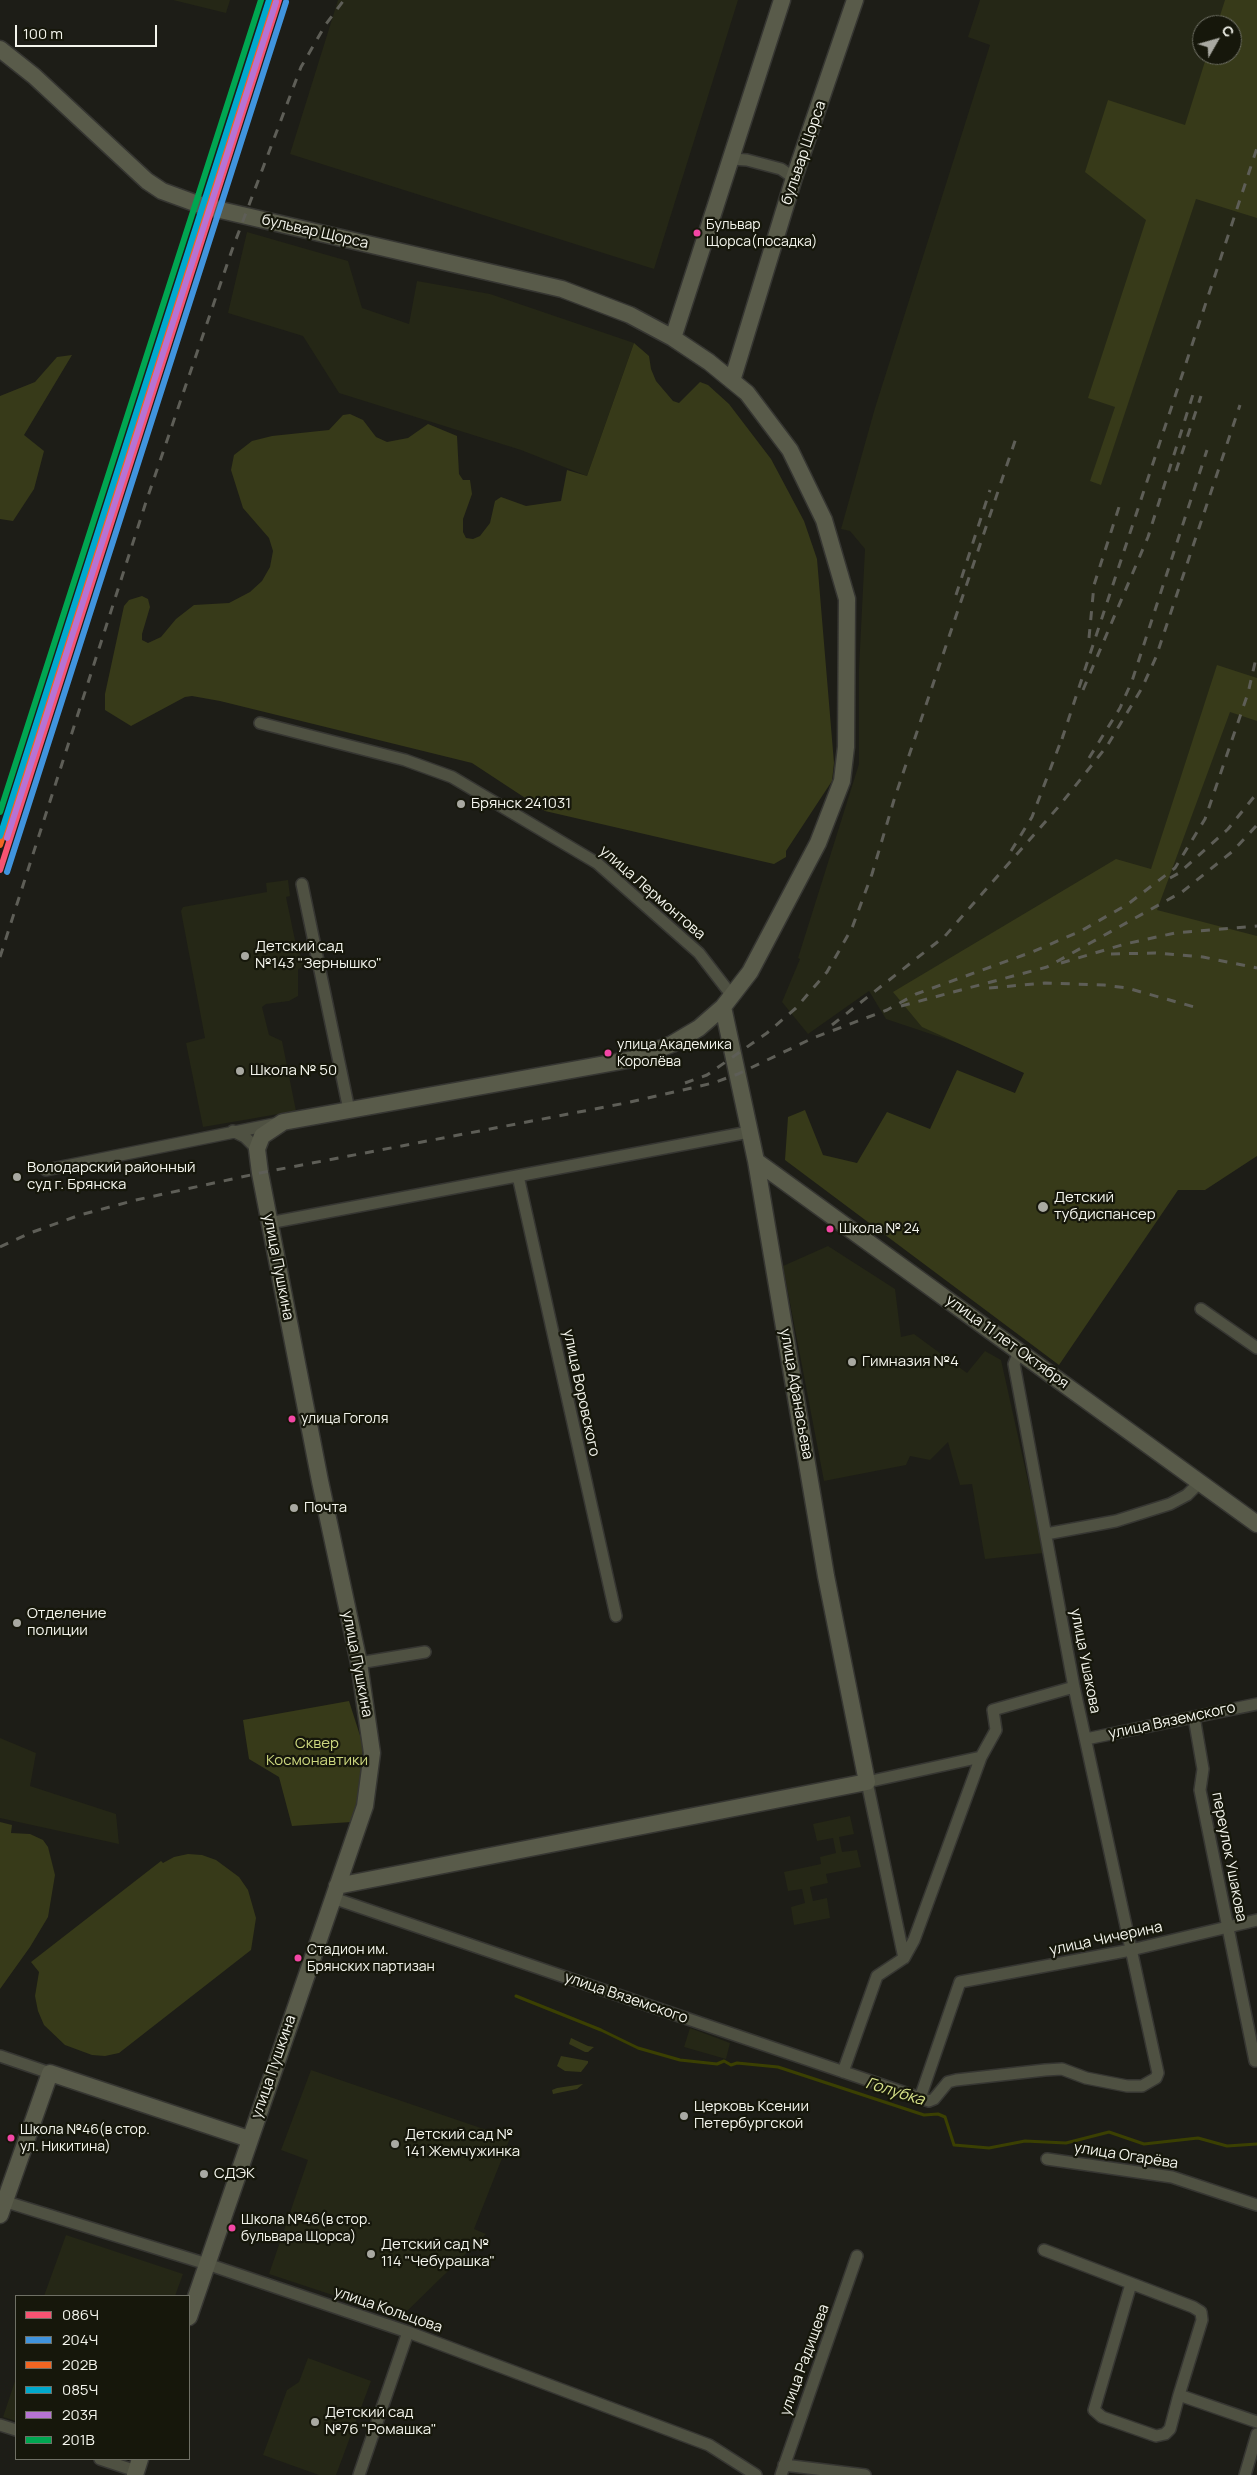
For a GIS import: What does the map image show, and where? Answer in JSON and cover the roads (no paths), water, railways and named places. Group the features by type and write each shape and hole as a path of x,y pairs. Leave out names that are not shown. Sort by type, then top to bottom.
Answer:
{"main road":[{"path":"673,338 782,0"},
{"name":"бульвар Щорса","path":"0,49 34,76 147,180 162,191 203,206 562,290 630,315 673,338 732,381 794,178 855,0"},
{"path":"257,1149 262,1136 283,1122 633,1060 672,1044 699,1028 728,1002 750,972 818,843 842,781 846,747 847,599 824,520 790,450 747,393 732,381"},
{"name":"улица Афанасьева","path":"728,1002 826,1576 866,1782"},
{"name":"улица Пушкина","path":"190,2314 365,1806 372,1753 359,1663 320,1481 269,1223 257,1149"},
{"name":"улица 11 лет Октября","path":"756,1161 1257,1524"},
{"path":"335,1892 866,1782"},
{"path":"2,2205 50,2073 249,2139"}],"street":[{"path":"732,159 747,160 781,169 794,178"},
{"name":"улица Лермонтова","path":"260,723 405,760 452,777 597,863 699,953 728,1002"},
{"path":"302,884 349,1110"},
{"path":"46,1170 283,1122"},
{"path":"233,1131 245,1137 257,1149"},
{"path":"269,1223 749,1132"},
{"name":"улица Воровского","path":"518,1176 616,1616"},
{"path":"1201,1309 1257,1348"},
{"name":"улица Ушакова","path":"920,2098 929,2101 934,2099 948,2082 956,2080 1045,2070 1062,2069 1086,2078 1127,2086 1142,2086 1156,2078 1158,2073 1074,1687 1014,1364 1019,1352"},
{"path":"1046,1534 1116,1521 1170,1504 1187,1495 1199,1483"},
{"path":"359,1663 425,1652"},
{"path":"843,2072 877,1976 904,1958 914,1940 981,1757 996,1730 993,1710 1074,1687"},
{"name":"улица Вяземского","path":"1086,1739 1257,1704"},
{"name":"переулок Ушакова","path":"1194,1717 1203,1769 1200,1790 1255,2061"},
{"path":"904,1958 866,1782 981,1757"},
{"name":"улица Вяземского","path":"335,1892 920,2098"},
{"name":"улица Чичерина","path":"920,2098 960,1982 1131,1950 1257,1920"},
{"path":"0,2056 50,2073"},
{"name":"улица Огарёва","path":"1048,2159 1172,2177 1257,2205"},
{"name":"улица Кольцова","path":"2,2205 207,2264 408,2332 709,2446 756,2475"},
{"path":"1044,2250 1192,2307 1201,2312 1202,2320 1170,2429 1165,2434 1156,2436 1102,2417 1094,2410 1131,2284"},
{"name":"улица Радищева","path":"782,2470 857,2256"},
{"path":"359,2475 408,2332"},
{"path":"1180,2395 1257,2422"},
{"path":"0,2425 15,2430"},
{"path":"1245,2475 1257,2434"},
{"path":"104,2460 140,2470"},
{"path":"782,2470 865,2475"}],"waterway":[{"name":"Голубка","path":"516,1996 601,2030 638,2048 680,2060 717,2064 724,2061 731,2065 737,2063 778,2067 924,2115 938,2114 945,2117 954,2145 989,2148 1025,2141 1066,2143 1109,2132 1144,2144 1198,2138 1227,2146 1257,2144"}],"railway":[{"path":"0,957 146,502 232,250 301,67 326,24 344,0"},
{"path":"1062,739 1257,148"},
{"path":"1083,690 1148,537 1195,388"},
{"path":"1176,471 1201,396"},
{"path":"832,1025 945,936 1060,805 1107,746 1142,688 1156,657 1240,405"},
{"path":"685,1083 707,1075 767,1033 796,1008 827,972 852,928 872,874 894,800 1016,438"},
{"path":"1089,758 1120,708 1132,681 1207,450"},
{"path":"956,595 990,490"},
{"path":"1089,638 1094,585 1119,507"},
{"path":"0,1247 30,1233 80,1215 136,1200 260,1173 626,1103 713,1083 738,1074 813,1038 887,1010 916,994 1032,952 1081,931 1128,904 1175,868 1205,819 1248,693 1257,654"},
{"path":"1011,851 1032,817 1064,733"},
{"path":"1170,878 1179,873 1228,829 1257,793"},
{"path":"901,1006 1047,967 1182,892 1233,851 1257,825"},
{"path":"1061,963 1125,944 1175,933 1257,926"},
{"path":"1111,954 1155,953 1203,957 1257,968"},
{"path":"989,988 1045,983 1104,985 1127,988 1198,1008"}],"place":[{"name":"Бульвар Щорса(посадка)","path":"697,233"},
{"name":"Брянск 241031","path":"461,804"},
{"name":"Детский сад №143 \"Зернышко\"","path":"245,956"},
{"name":"улица Академика Королёва","path":"608,1053"},
{"name":"Школа № 50","path":"240,1071"},
{"name":"Володарский районный суд г. Брянска","path":"17,1177"},
{"name":"Детский тубдиспансер","path":"1043,1207"},
{"name":"Школа № 24","path":"830,1229"},
{"name":"Гимназия №4","path":"852,1362"},
{"name":"улица Гоголя","path":"292,1419"},
{"name":"Почта","path":"294,1508"},
{"name":"Отделение полиции","path":"17,1623"},
{"name":"Стадион им. Брянских партизан","path":"298,1958"},
{"name":"Церковь Ксении Петербургской","path":"684,2116"},
{"name":"Школа №46(в стор. ул. Никитина)","path":"11,2138"},
{"name":"Детский сад № 141 Жемчужинка","path":"395,2144"},
{"name":"СДЭК","path":"204,2174"},
{"name":"Школа №46(в стор. бульвара Щорса)","path":"232,2228"},
{"name":"Детский сад № 114 \"Чебурашка\"","path":"371,2254"},
{"name":"Детский сад №76 \"Ромашка\"","path":"315,2422"}],"park label":[{"name":"Сквер Космонавтики","path":"317,1752"}]}
